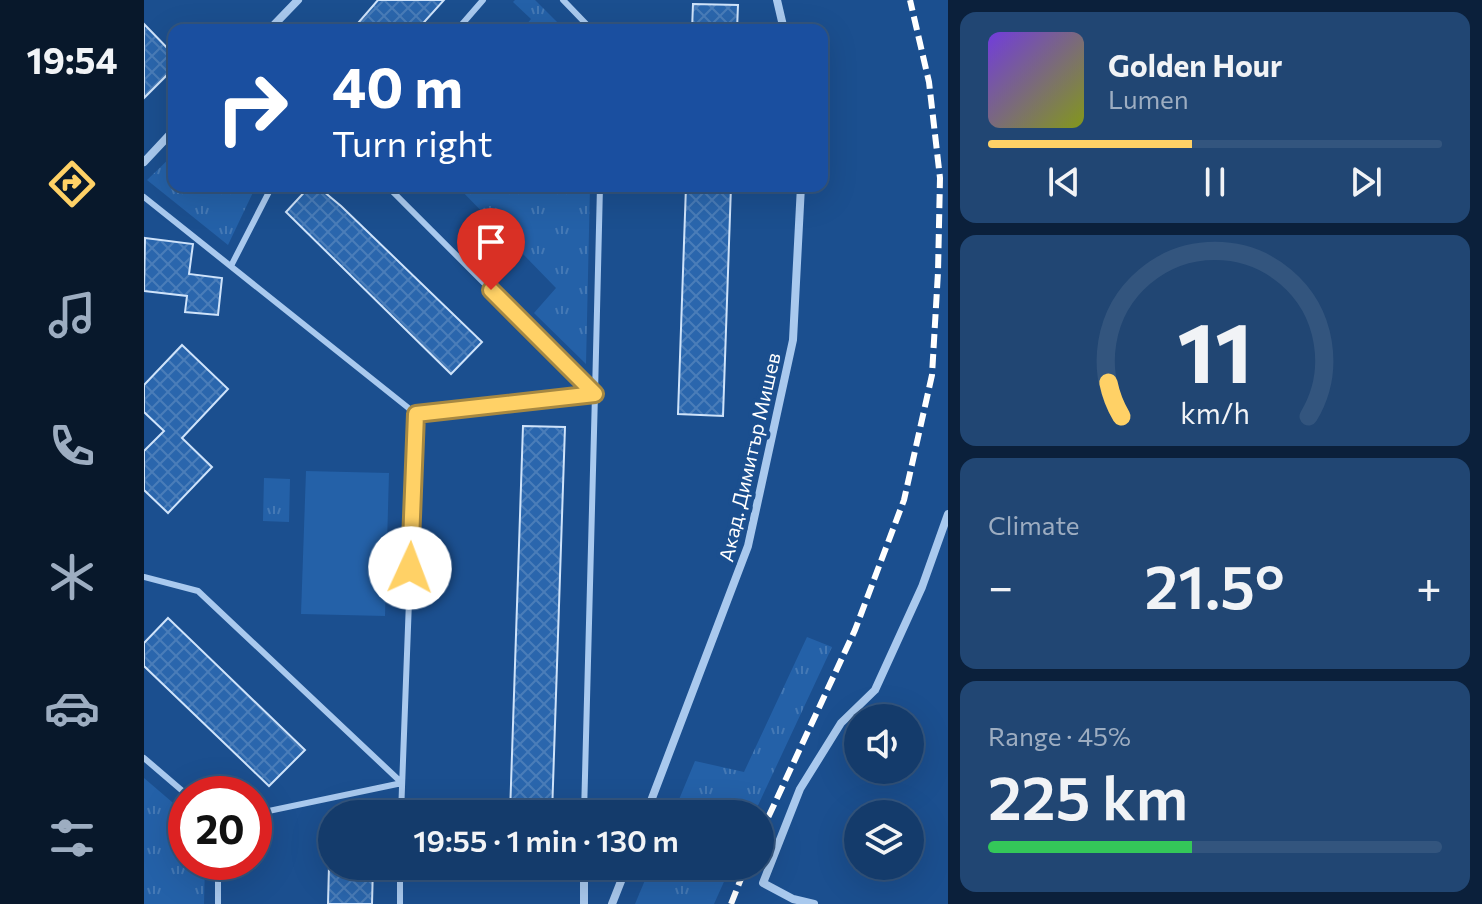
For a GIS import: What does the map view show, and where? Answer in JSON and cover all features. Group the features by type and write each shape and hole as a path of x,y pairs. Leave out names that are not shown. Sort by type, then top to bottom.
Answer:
{"street":[{"path":"275,24 298,0"},
{"path":"777,0 783,24"},
{"path":"144,162 168,136"},
{"name":"Акад. Димитър Мишев","path":"651,800 748,546 793,340 801,192"},
{"path":"814,904 791,901 763,883 800,789 841,723 875,690 922,587 948,514"},
{"path":"584,880 584,904"},
{"path":"612,904 621,880"}],"lane":[{"path":"462,24 483,0"},
{"path":"563,0 586,24"},
{"path":"231,266 269,192"},
{"path":"393,192 595,394"},
{"path":"584,800 600,192"},
{"path":"144,197 416,414 595,394"},
{"path":"401,800 416,414"},
{"path":"144,577 198,591 402,783"},
{"path":"144,758 168,779"},
{"path":"272,810 402,783"},
{"path":"218,880 218,904"},
{"path":"400,880 400,904"}],"green space":[{"path":"535,0 559,24 527,24 531,19 513,2"},
{"path":"168,160 168,192 253,192 228,245 147,180"},
{"path":"463,192 590,192 586,364 534,313 556,288"},
{"path":"306,471 389,473 385,616 301,614"},
{"path":"264,478 290,479 289,522 263,521"},
{"path":"807,637 832,647 761,800 679,800 695,761 744,772"},
{"path":"144,778 168,799 168,880 205,880 204,904 144,904"},
{"path":"645,880 725,880 714,904 635,904"}],"building":[{"path":"378,0 444,0 422,24 357,24"},
{"path":"693,4 738,5 737,24 692,24"},
{"path":"144,24 168,49 168,74 144,98"},
{"path":"304,192 324,192 482,342 451,374 286,212"},
{"path":"686,192 731,192 723,416 678,414"},
{"path":"145,238 193,244 189,274 222,278 218,315 185,312 187,296 144,291"},
{"path":"182,345 228,389 182,438 212,467 168,513 144,490 144,451 164,431 144,412 144,385"},
{"path":"523,426 565,427 552,800 510,800"},
{"path":"168,618 305,750 272,783 272,776 259,776 144,666 144,643"},
{"path":"329,880 373,880 372,904 328,904"}],"railway":[{"path":"774,805 855,630 904,500 932,375 940,178 929,82 910,0"},
{"path":"731,904 740,880"}],"route":[{"path":"410,568 416,414 595,394 491,290"}]}
